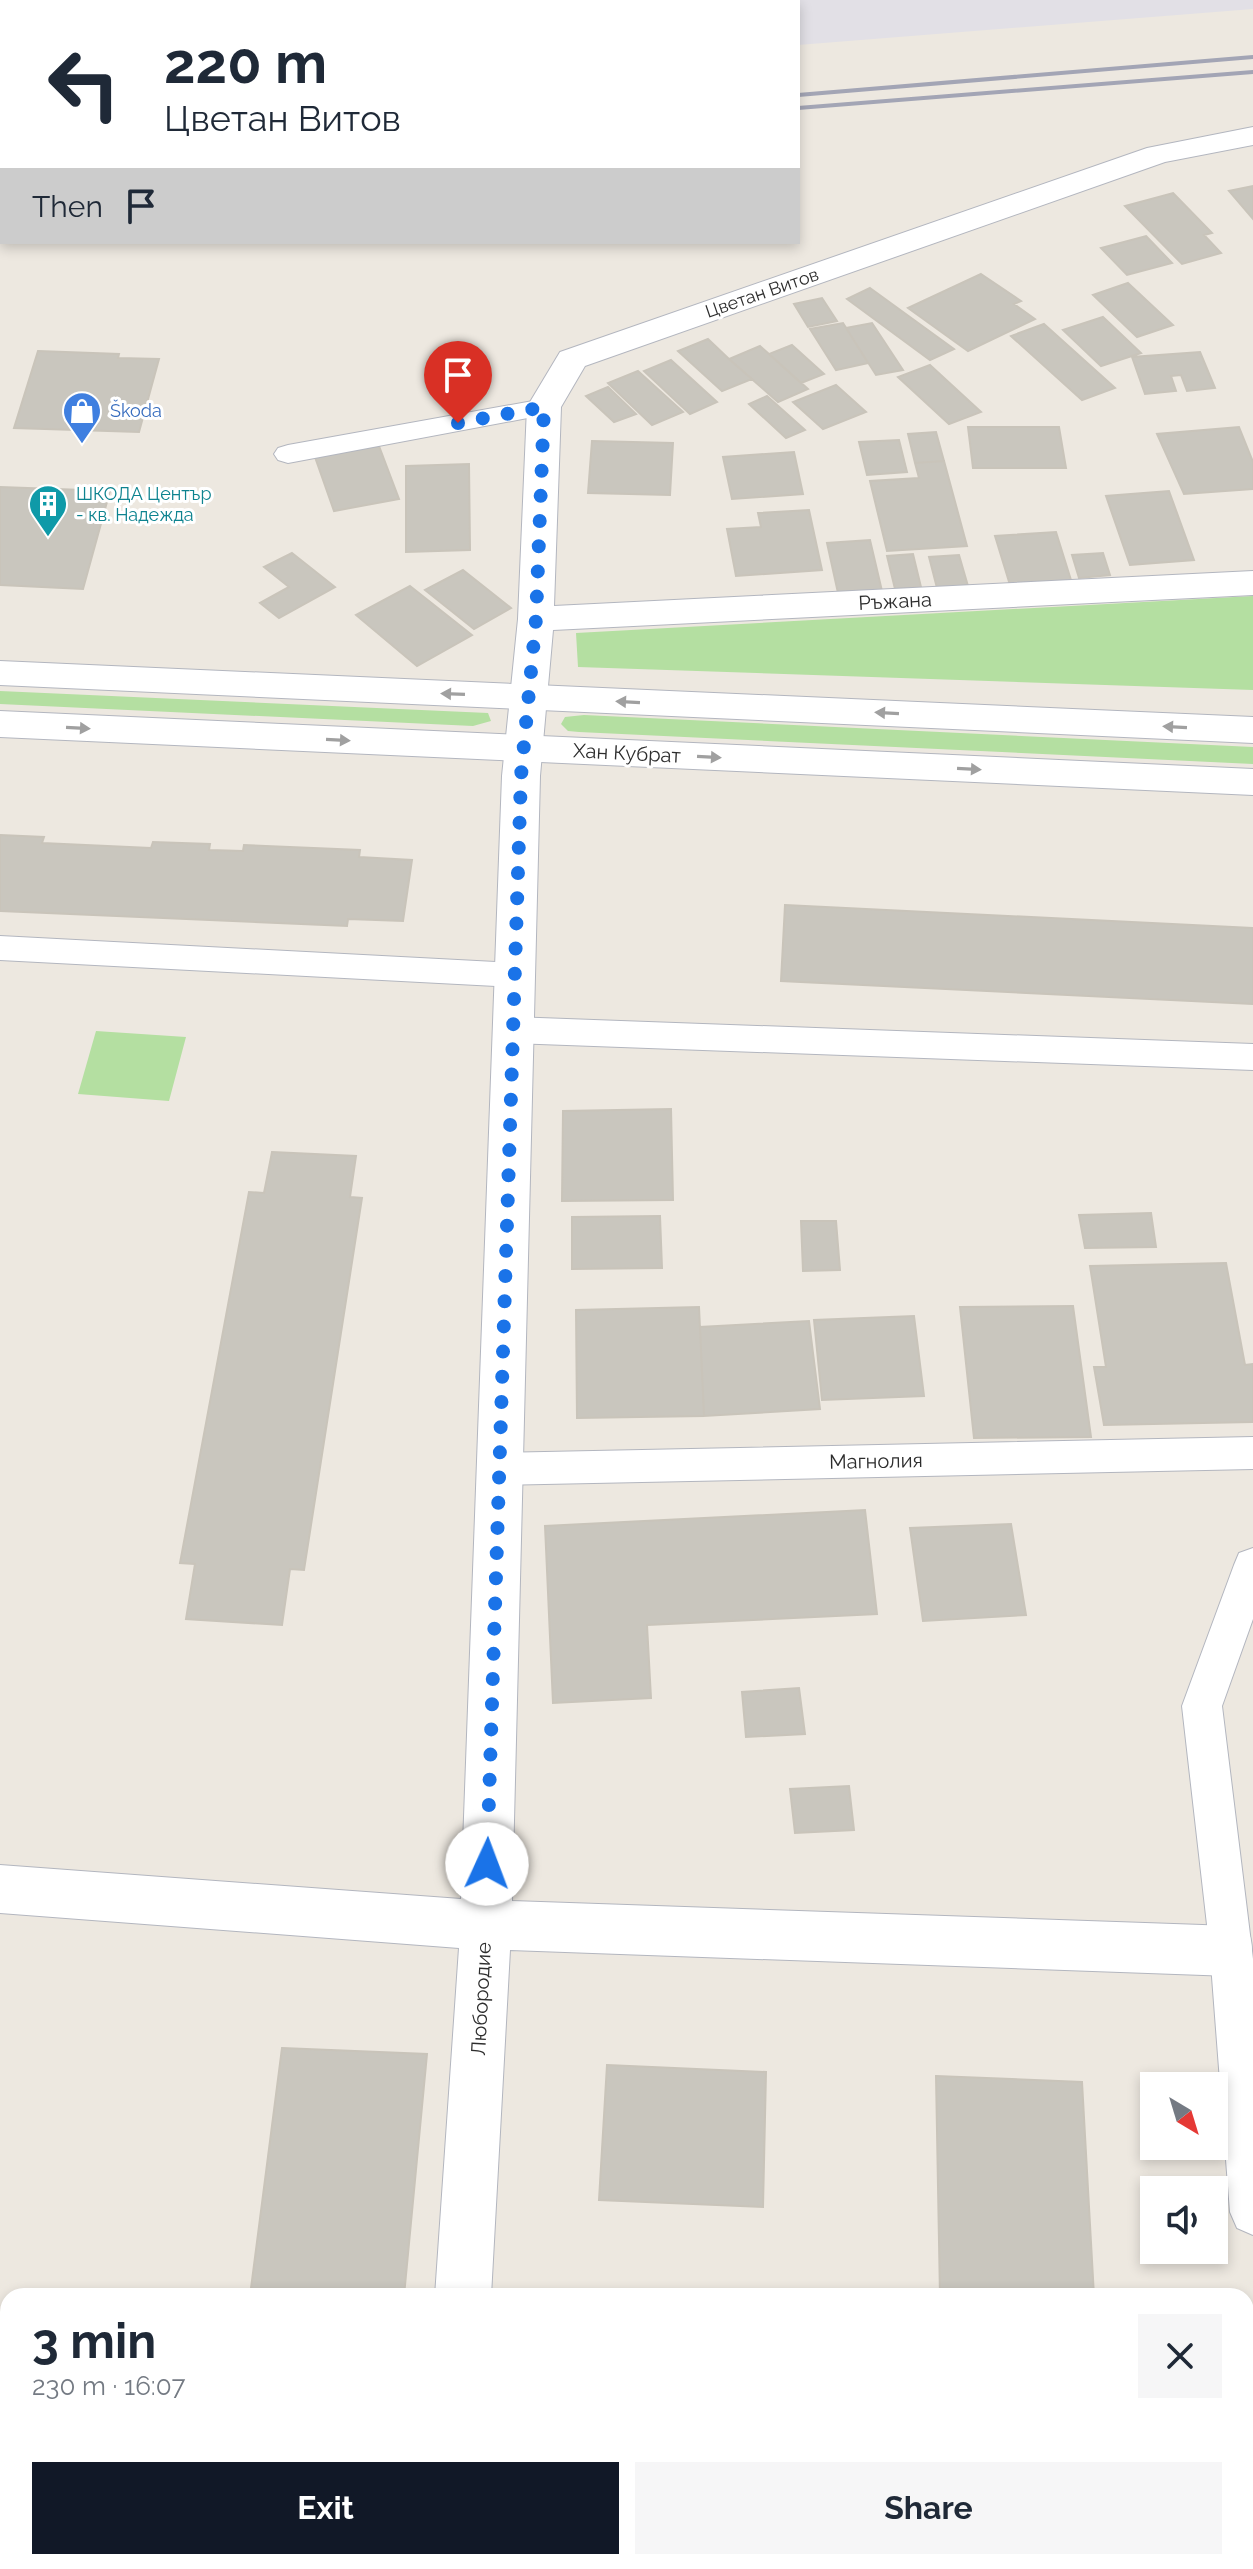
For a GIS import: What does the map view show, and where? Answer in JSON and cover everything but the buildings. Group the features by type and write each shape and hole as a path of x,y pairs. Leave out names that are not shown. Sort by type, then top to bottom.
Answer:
{"street":[{"name":"Цветан Витов","path":"544,407 572,359 1158,154 1253,136"},
{"name":"Любородие","path":"463,2288 486,1925 522,748 531,697 544,407"},
{"name":"Ръжана","path":"536,619 1253,583"},
{"path":"0,673 1253,730"},
{"name":"Хан Кубрат","path":"0,724 1253,782"},
{"path":"0,1889 486,1925 1231,1951"}],"lane":[{"path":"288,454 544,407"},
{"path":"0,948 515,975"},
{"path":"512,1030 1253,1057"},
{"name":"Магнолия","path":"499,1469 1253,1453"},
{"path":"1253,1565 1202,1706 1231,1951 1253,2212"}],"shaded area":[{"path":"800,0 1253,0 1253,9 800,45"}],"green space":[{"path":"1253,596 1253,690 578,667 576,633"},
{"path":"0,691 488,713 491,721 473,726 0,704"},
{"path":"584,715 1253,747 1253,764 579,732 568,731 561,724 565,717"},
{"path":"96,1031 186,1037 169,1101 78,1094"}],"railway":[{"path":"800,95 1253,57"},
{"path":"800,108 1253,72"}],"place":[{"name":"Škoda","path":"82,445"},
{"name":"ШКОДА Център - кв. Надежда","path":"48,538"}],"route":[{"path":"458,423 544,407 531,697 522,748 487,1864"}]}
